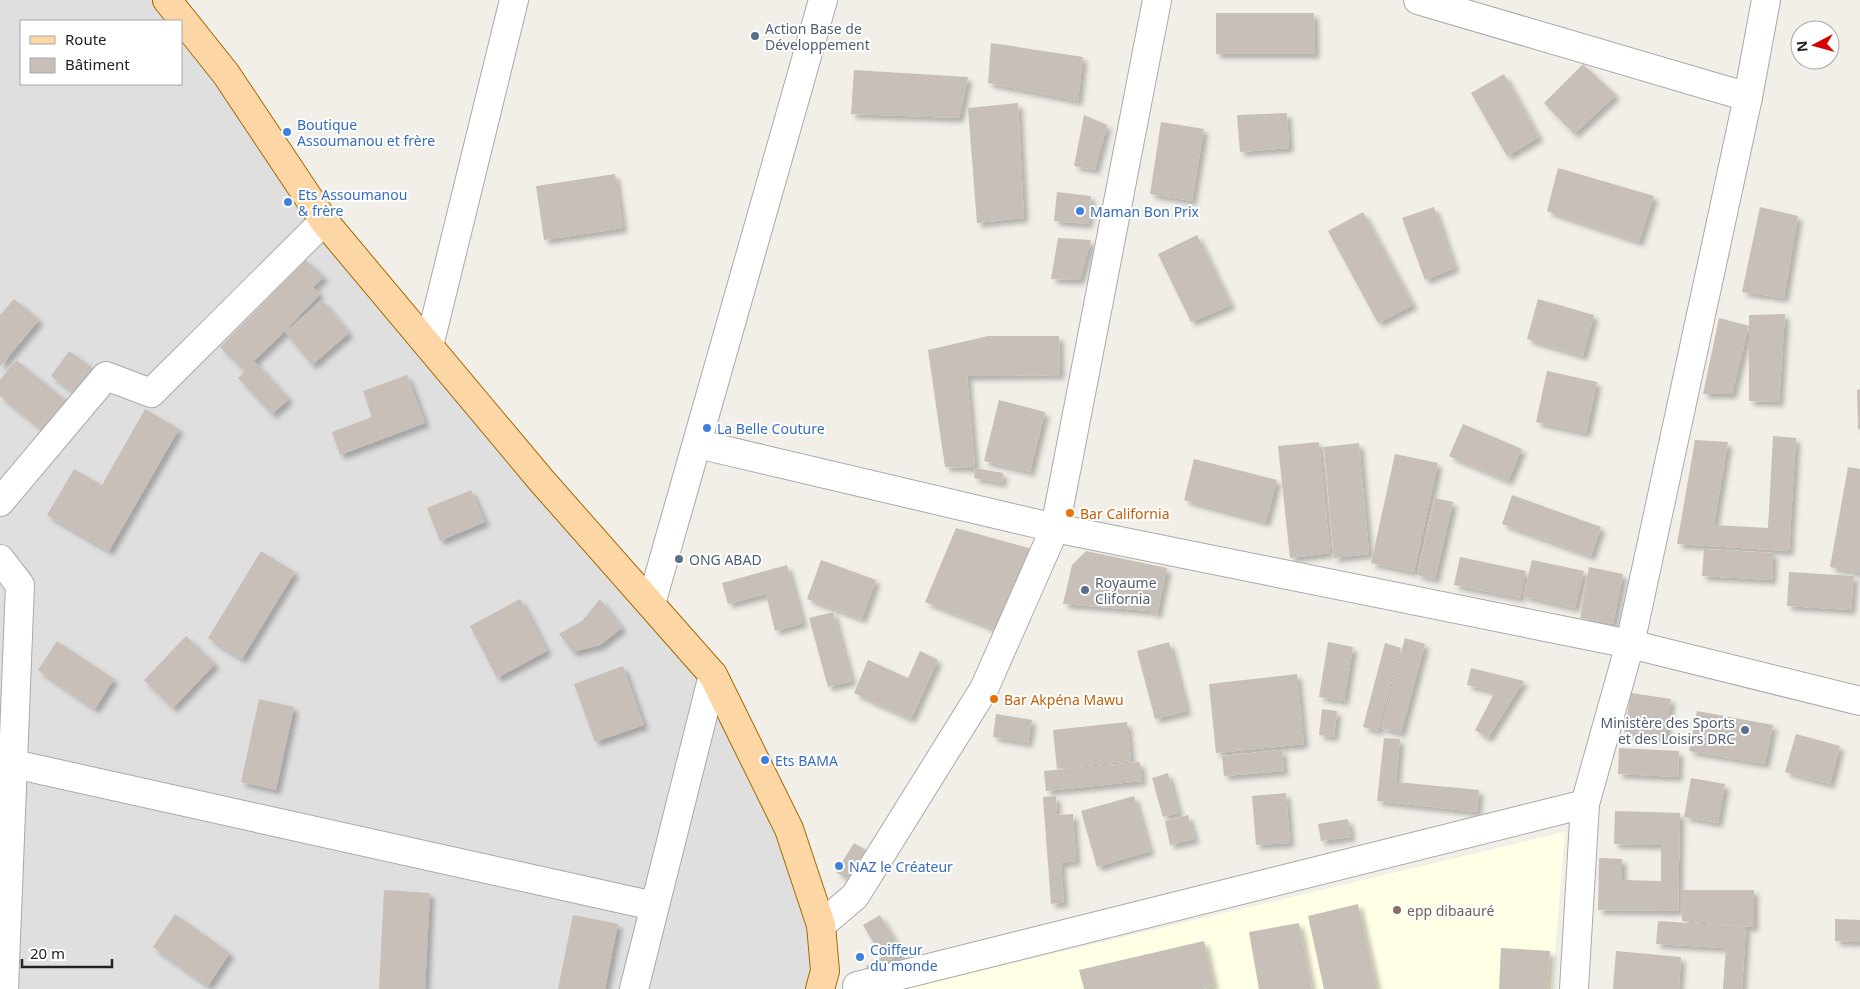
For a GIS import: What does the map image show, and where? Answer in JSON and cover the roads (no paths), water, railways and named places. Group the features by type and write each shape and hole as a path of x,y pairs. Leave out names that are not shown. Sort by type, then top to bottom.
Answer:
{"main road":[{"path":"167,0 226,74 324,221 541,480 713,675 789,829 821,925 823,980"}],"street":[{"path":"429,346 514,0"},
{"path":"651,604 823,0"},
{"path":"821,925 855,896 984,690 1055,528 1157,0"},
{"path":"1418,0 1748,97"},
{"path":"1574,989 1585,804 1630,644 1748,97 1766,0"},
{"path":"0,502 106,376 151,393 324,221"},
{"path":"698,444 1055,528 1630,644 1860,701"},
{"path":"0,559 20,585 7,763 4,989"},
{"path":"634,989 713,675"},
{"path":"7,763 654,906"},
{"path":"823,980 859,987 1585,804"}],"place":[{"name":"Action Base de Développement","path":"755,36"},
{"name":"Boutique Assoumanou et frère","path":"287,132"},
{"name":"Ets Assoumanou & frère","path":"288,202"},
{"name":"Maman Bon Prix","path":"1080,211"},
{"name":"La Belle Couture","path":"707,428"},
{"name":"Bar California","path":"1070,513"},
{"name":"ONG ABAD","path":"679,559"},
{"name":"Royaume Clifornia","path":"1085,590"},
{"name":"Bar Akpéna Mawu","path":"994,699"},
{"name":"Ministère des Sports et des Loisirs DRC","path":"1745,730"},
{"name":"Ets BAMA","path":"765,760"},
{"name":"NAZ le Créateur","path":"839,866"},
{"name":"epp dibaauré","path":"1397,910"},
{"name":"Coiffeur du monde","path":"860,957"}]}
